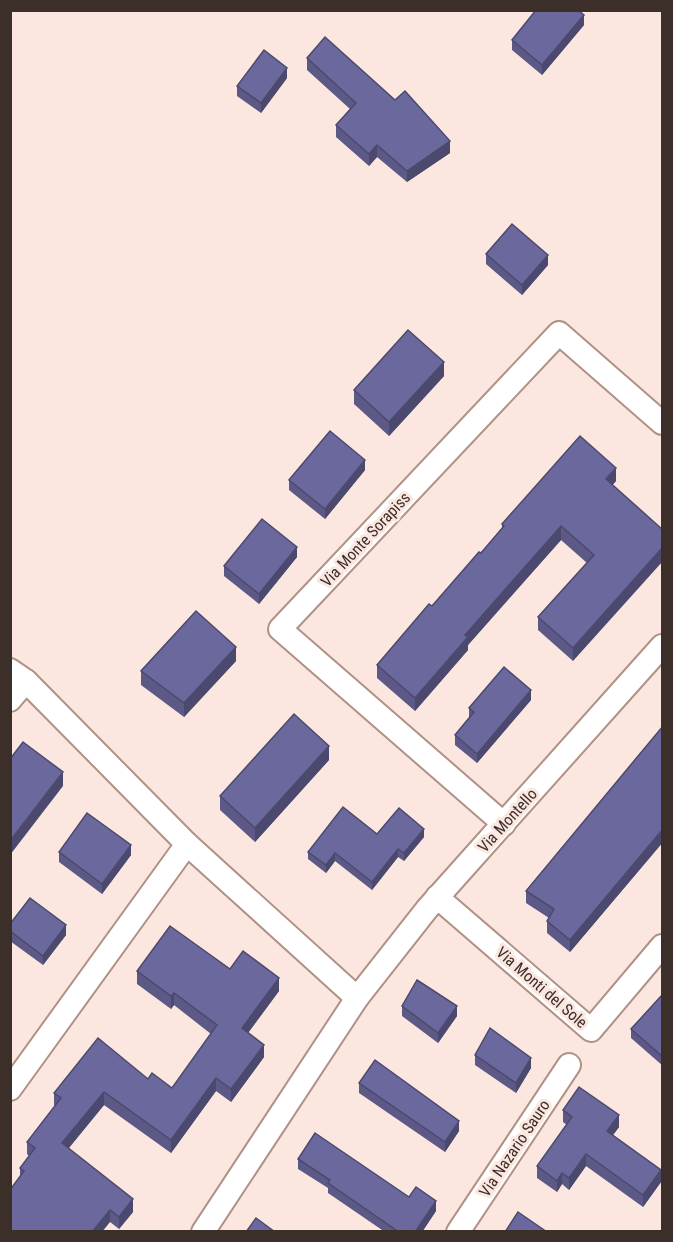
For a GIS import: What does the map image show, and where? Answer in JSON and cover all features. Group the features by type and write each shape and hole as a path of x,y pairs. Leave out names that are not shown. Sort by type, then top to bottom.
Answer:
{"street":[{"name":"Via Monte Sorapiss","path":"504,824 280,629 559,333 663,423"},
{"name":"Via Montello","path":"203,1232 357,998 437,897 663,646"},
{"path":"10,700 18,676 187,844 357,998"},
{"path":"10,1089 187,844"},
{"name":"Via Monti del Sole","path":"437,897 591,1030 663,945"},
{"name":"Via Nazario Sauro","path":"458,1232 569,1065"}],"building":[{"path":"536,10 578,10 584,15 542,65 512,40"},
{"path":"325,37 395,100 405,91 450,141 407,171 377,145 369,154 336,125 356,103 307,58"},
{"path":"264,50 287,68 261,103 237,86"},
{"path":"512,224 548,255 522,285 486,254"},
{"path":"408,330 444,362 389,422 354,390"},
{"path":"330,431 365,460 325,509 289,480"},
{"path":"580,436 616,468 606,479 663,530 663,547 573,648 538,617 594,555 561,526 465,635 468,637 415,698 377,665 429,604 432,606 479,552 481,553 504,526 502,524"},
{"path":"262,519 297,547 259,594 224,566"},
{"path":"196,611 236,647 184,703 141,671"},
{"path":"504,667 531,690 477,754 455,735 474,712 469,708"},
{"path":"294,714 329,746 255,828 220,796"},
{"path":"663,726 663,829 570,940 547,921 554,909 526,891"},
{"path":"23,742 63,772 10,841 10,759"},
{"path":"343,807 377,834 399,808 424,829 404,853 398,849 372,882 335,853 326,865 308,852"},
{"path":"87,813 131,845 102,884 59,852"},
{"path":"30,898 66,925 43,956 10,931 10,924"},
{"path":"170,926 230,969 243,951 279,978 242,1028 264,1045 231,1089 216,1078 171,1140 104,1092 62,1143 133,1199 119,1217 110,1210 92,1232 10,1232 10,1190 24,1171 20,1168 35,1148 27,1142 61,1098 54,1093 98,1038 148,1079 152,1073 172,1088 217,1025 174,993 171,996 137,971"},
{"path":"417,980 457,1006 438,1033 402,1006"},
{"path":"663,994 663,1057 631,1029"},
{"path":"490,1028 531,1058 516,1083 475,1055"},
{"path":"375,1060 459,1121 445,1142 359,1083"},
{"path":"579,1087 619,1115 607,1131 661,1170 643,1195 586,1154 569,1178 562,1173 557,1181 537,1166 572,1117 563,1110"},
{"path":"315,1133 409,1197 416,1187 436,1201 415,1232 399,1232 328,1183 330,1180 298,1159"},
{"path":"518,1212 547,1232 505,1232"},
{"path":"256,1218 275,1232 246,1232"}]}
